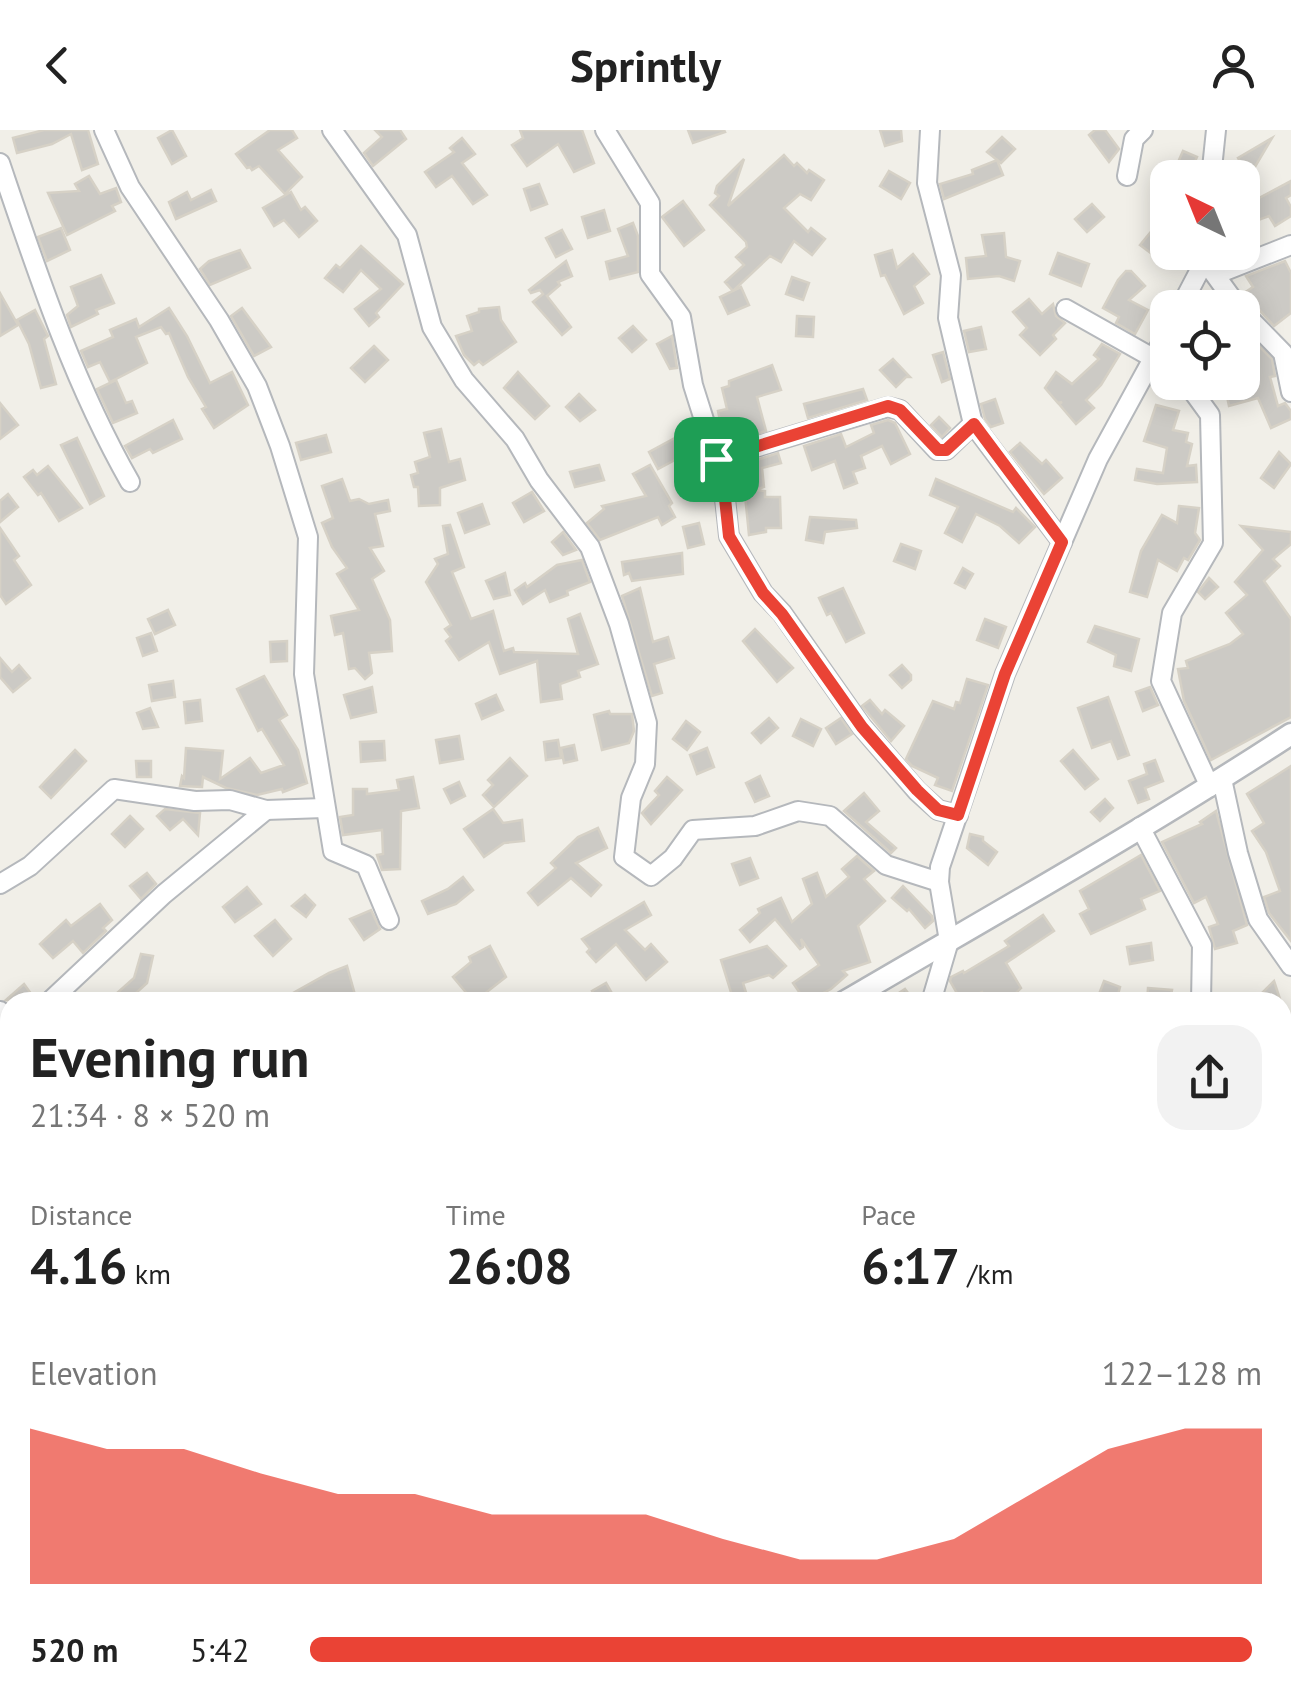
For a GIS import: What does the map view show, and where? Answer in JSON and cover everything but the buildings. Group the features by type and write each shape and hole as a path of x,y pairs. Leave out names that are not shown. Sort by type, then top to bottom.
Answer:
{"street":[{"path":"104,130 130,187 219,320 257,386 280,446 308,536 304,674 333,851 366,865 389,920"},
{"path":"332,130 408,235 432,327 464,380 515,439 539,480 590,547 619,624 647,723 645,764 631,798 624,857 651,876 673,858 693,830 755,826 798,811 830,816 886,865 940,882"},
{"path":"605,130 650,203 650,274 681,317 693,386 723,480 729,536 763,593 862,727 938,810 958,815"},
{"path":"930,130 927,183 952,275 948,318 974,424 1062,542"},
{"path":"1126,176 1134,140 1143,130"},
{"path":"1214,160 1216,130"},
{"path":"0,164 44,293 108,444 130,482"},
{"path":"1260,252 1291,245"},
{"path":"1066,309 1150,343"},
{"path":"1260,329 1282,352 1291,392"},
{"path":"934,992 950,941 940,868 1005,674 1098,458 1150,369"},
{"path":"1199,400 1210,415 1214,543 1172,613 1161,681 1216,783 1258,919 1291,966"},
{"path":"716,459 888,406 900,410 938,450 946,450 974,424"},
{"path":"861,992 1048,884 1291,734"},
{"path":"0,884 30,866 114,789 195,801 230,800 266,810 324,808"},
{"path":"60,992 164,894 266,810"},
{"path":"1140,827 1202,945 1201,992"}],"route":[{"path":"888,406 900,410 938,450 946,450 974,424 1062,542 1005,674 958,815 938,810 917,790 862,727 763,593 729,536 723,480 716,459 888,406"}]}
